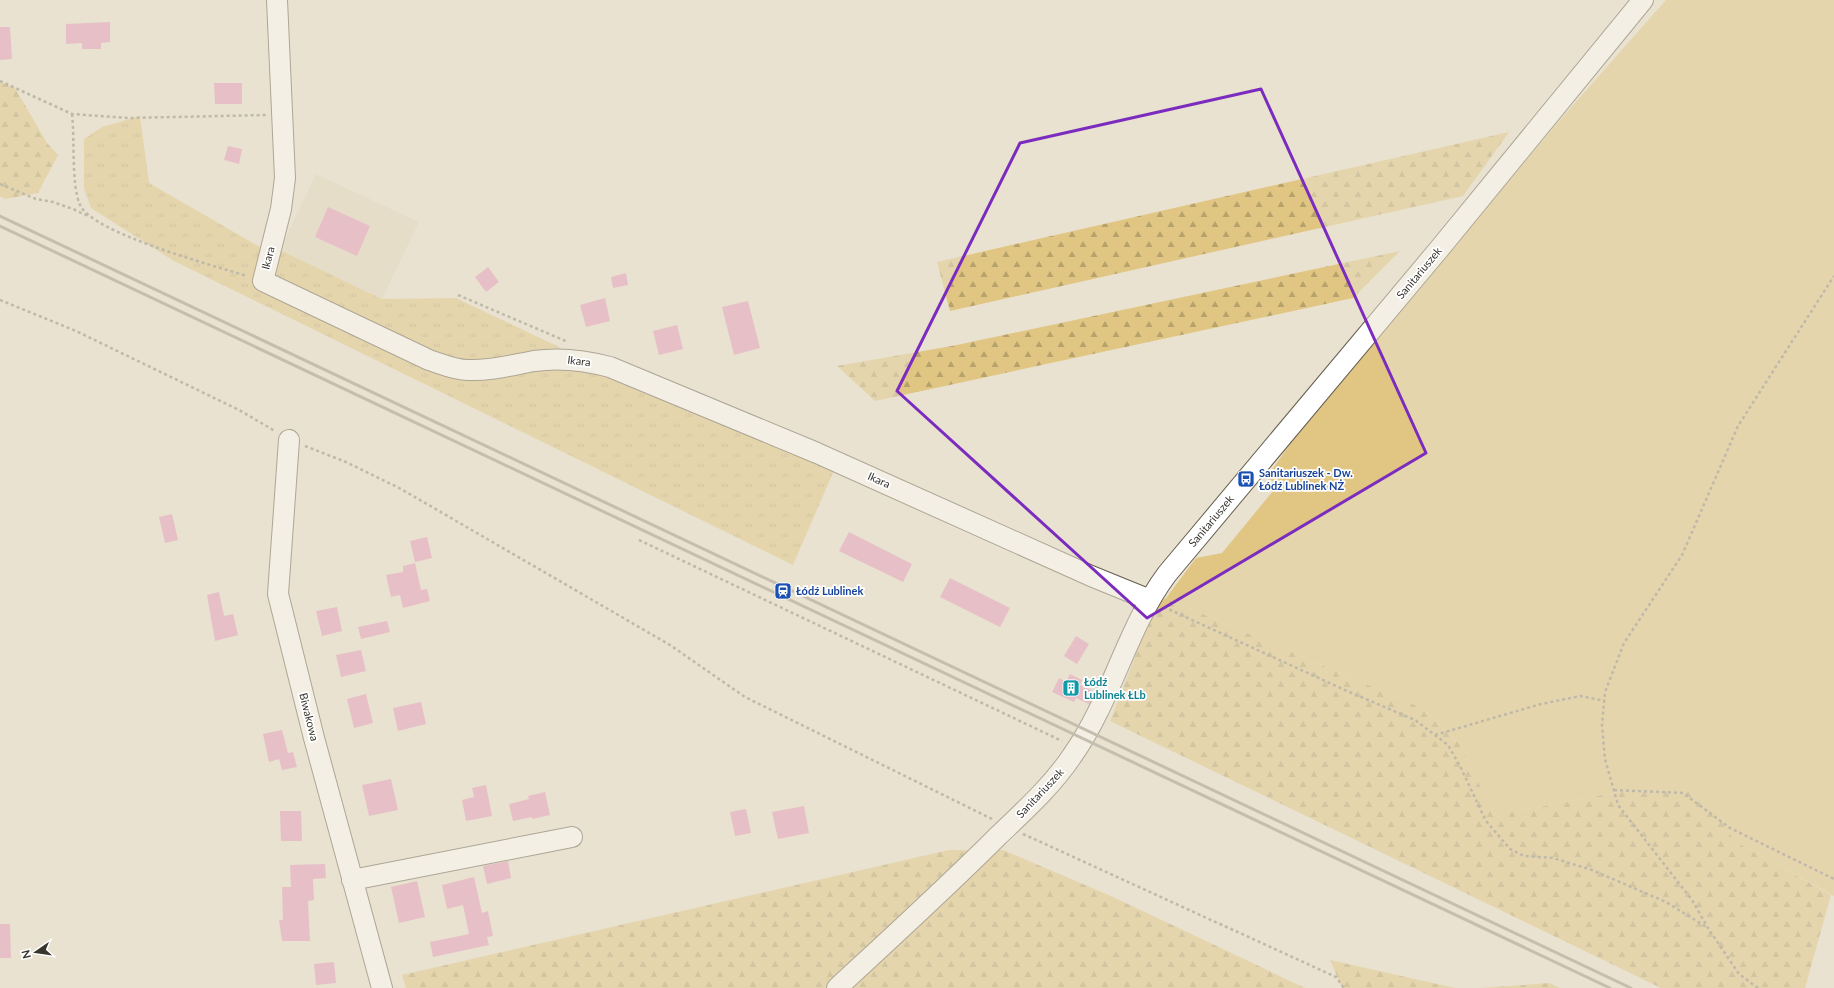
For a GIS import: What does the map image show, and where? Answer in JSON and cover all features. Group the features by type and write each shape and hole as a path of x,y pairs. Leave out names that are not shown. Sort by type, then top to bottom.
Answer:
{"street":[{"name":"Ikara","path":"277,0 285,150 284,195 263,281 429,360 449,367 479,370 535,361 568,359 585,361 610,367 810,450 1091,576 1150,600"},
{"name":"Sanitariuszek","path":"837,988 969,865 1051,783 1072,757 1089,731 1150,600 1170,569 1440,248 1644,0"},
{"name":"Biwakowa","path":"289,440 278,594 314,738 382,988"},
{"path":"352,880 572,837"}],"path":[{"path":"0,81 72,114 128,118 282,115"},
{"path":"72,114 76,192 81,207 90,217"},
{"path":"0,184 36,199 53,202 73,209 135,239 263,281"},
{"path":"1758,988 1739,974 1708,928 1692,900 1618,805 1605,759 1602,725 1605,692 1624,643 1682,555 1738,426 1778,367 1834,276"},
{"path":"458,295 575,345"},
{"path":"0,300 76,331 239,410 265,424 289,440 346,462 401,489 670,645 745,697 1008,826 1336,977 1344,988"},
{"path":"639,540 1063,741"},
{"path":"1150,600 1347,691 1415,720 1448,745 1460,766 1486,821 1510,849 1524,856 1553,858 1592,870 1666,902 1708,928"},
{"path":"1435,735 1541,704 1580,696 1605,701"},
{"path":"1614,790 1683,793 1730,828 1834,879"}],"highlighted area":[{"path":"1261,89 1426,453 1147,618 897,391 1020,143"}],"shaded area":[{"path":"316,174 419,222 382,299 280,250"}],"green space":[{"path":"1666,0 1834,0 1834,896 1734,841 1716,808 1684,789 1635,789 1494,815 1461,745 1422,708 1166,598 1196,558 1222,553 1278,485 1267,477 1296,435 1559,121"},
{"path":"0,82 15,88 47,143 58,155 38,193 5,199 0,196"},
{"path":"140,116 149,183 260,247 280,250 382,299 456,298 697,413 835,468 793,565 174,261 91,208 84,188 84,139 102,127"},
{"path":"1509,132 1463,196 950,311 937,262"},
{"path":"1400,251 1353,298 875,401 837,366 952,346"},
{"path":"1166,598 1422,708 1461,745 1494,815 1635,789 1684,789 1716,808 1735,841 1831,895 1805,988 1661,988 1110,721 1156,603"},
{"path":"949,850 1003,850 1111,896 1305,988 406,988 402,975"},
{"path":"1330,960 1455,988 1342,988"},
{"path":"1549,983 1560,988 1480,988"}],"building":[{"path":"110,22 110,42 101,43 101,49 82,49 82,43 66,44 66,24"},
{"path":"0,27 10,27 12,59 0,60"},
{"path":"214,83 242,83 242,104 215,104"},
{"path":"228,146 242,149 239,164 224,160"},
{"path":"328,207 370,226 357,256 315,237"},
{"path":"488,267 499,282 486,292 475,277"},
{"path":"626,273 628,285 613,288 611,277"},
{"path":"605,298 610,321 586,327 580,305"},
{"path":"748,301 760,348 734,355 722,307"},
{"path":"677,325 683,349 659,355 653,331"},
{"path":"172,514 178,540 165,543 159,517"},
{"path":"849,532 912,564 903,582 839,551"},
{"path":"427,537 432,558 415,562 410,541"},
{"path":"415,563 421,590 427,589 430,601 403,608 400,595 391,597 386,575 403,572 403,566"},
{"path":"950,578 1010,608 1000,627 940,597"},
{"path":"219,592 224,616 233,614 238,635 215,641 207,595"},
{"path":"337,607 342,631 322,636 316,611"},
{"path":"387,621 390,632 361,639 358,627"},
{"path":"1076,636 1089,644 1077,664 1064,656"},
{"path":"361,650 366,671 341,677 336,655"},
{"name":"Łódź Lublinek ŁLb","path":"1070,674 1082,680 1080,685 1095,692 1089,704 1076,698 1074,702 1052,692 1059,678 1066,682"},
{"path":"366,694 373,723 354,728 347,699"},
{"path":"421,702 426,724 398,731 393,708"},
{"path":"282,730 288,753 293,752 297,767 282,770 279,759 269,762 263,734"},
{"path":"391,779 398,810 369,816 362,785"},
{"path":"486,785 492,816 466,821 462,800 474,797 472,788"},
{"path":"545,792 550,815 513,821 509,804 529,799 528,796"},
{"path":"804,806 809,833 778,839 772,812"},
{"path":"746,809 751,833 735,836 730,812"},
{"path":"280,811 301,811 302,841 281,841"},
{"path":"508,861 511,878 487,884 483,866"},
{"path":"325,864 326,878 313,879 314,900 308,901 310,941 282,941 279,920 283,920 282,887 291,887 290,865"},
{"path":"474,877 482,913 488,911 493,936 487,937 489,945 433,957 430,942 469,934 463,905 447,909 442,885"},
{"path":"417,881 425,917 399,923 391,887"},
{"path":"0,924 10,924 11,958 0,958"},
{"path":"334,962 336,983 316,985 314,964"}],"railway":[{"path":"0,216 1631,988"},
{"path":"0,226 1610,988"}],"place":[{"name":"Sanitariuszek - Dw. Łódź Lublinek NŻ","path":"1246,479"},
{"name":"Łódź Lublinek","path":"783,591"},
{"name":"Łódź Lublinek ŁLb","path":"1071,688"}]}
